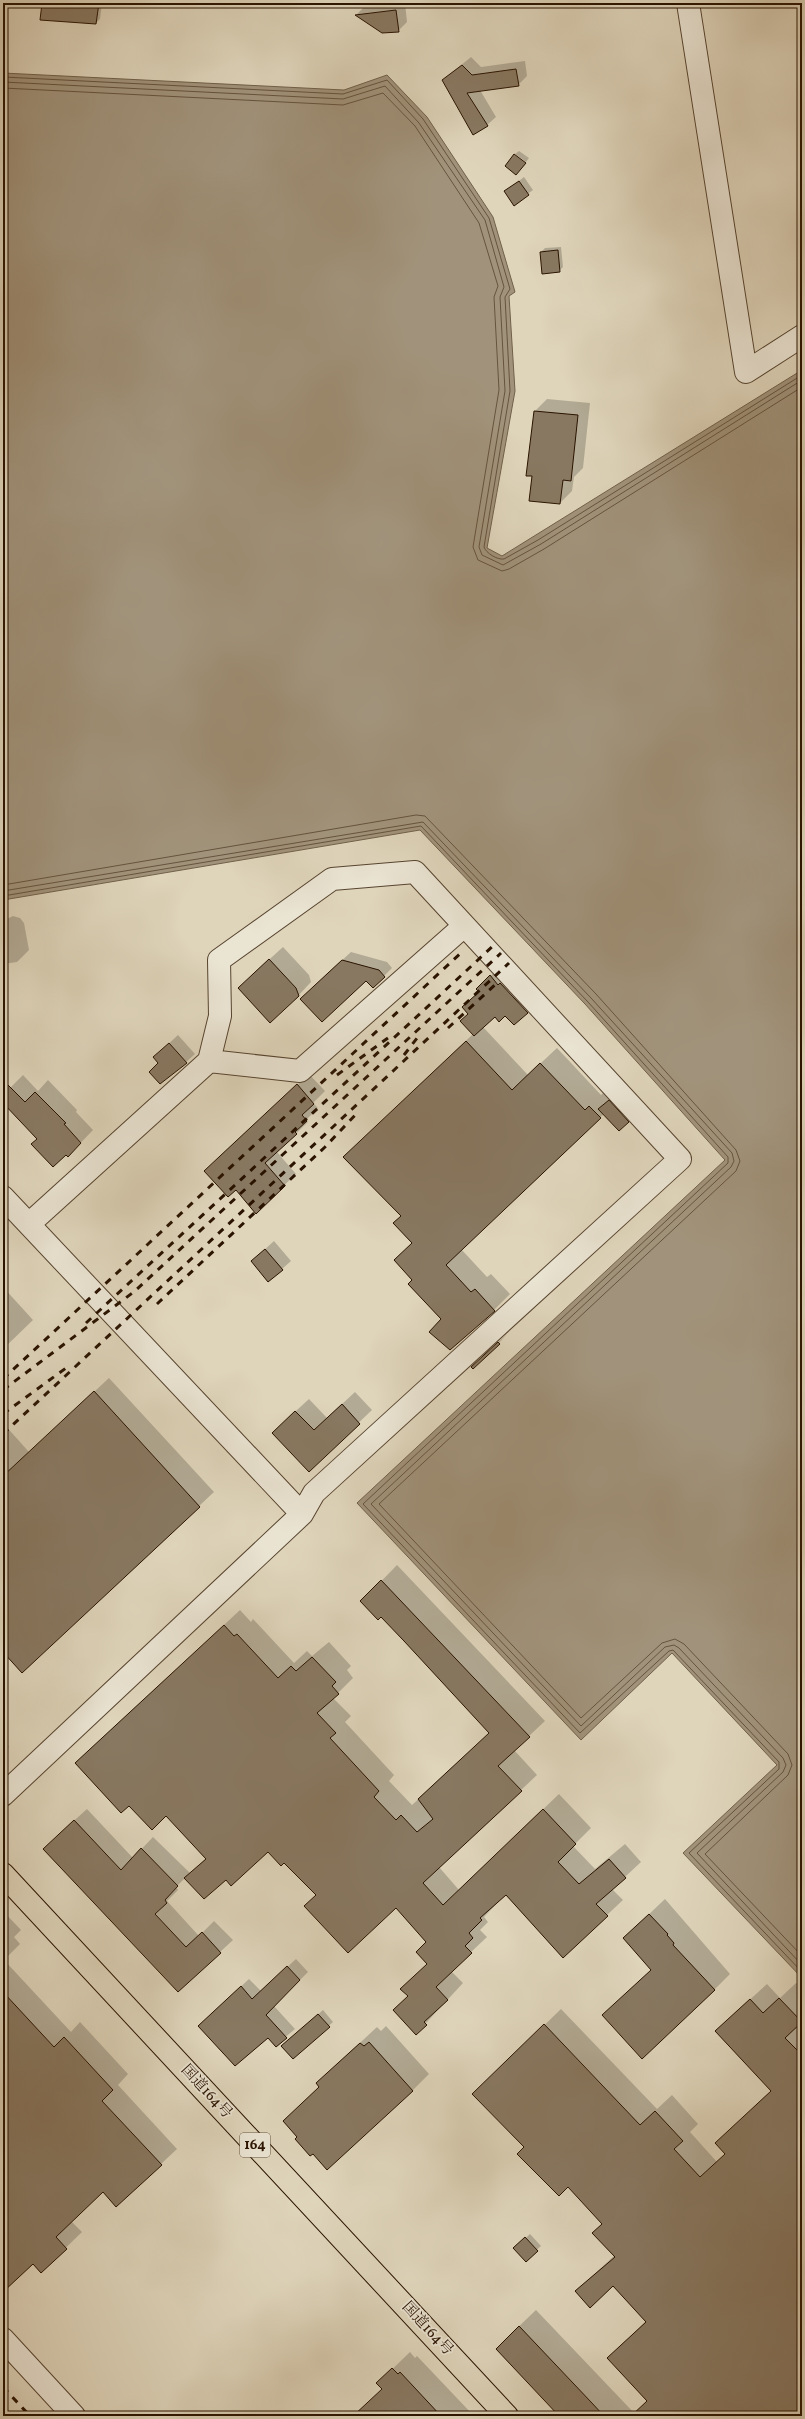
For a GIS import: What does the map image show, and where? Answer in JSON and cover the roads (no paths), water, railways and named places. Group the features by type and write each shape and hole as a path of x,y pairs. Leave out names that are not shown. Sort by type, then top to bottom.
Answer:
{"highway":[{"name":"国道164号","path":"3,1874 507,2416"}],"street":[{"path":"688,3 746,372 802,336"},
{"path":"3,1795 302,1514 314,1493 680,1159 415,872 332,879 219,960 220,1016 209,1061 29,1224"},
{"path":"209,1061 300,1071 464,926"},
{"path":"3,1197 302,1514"},
{"path":"3,2340 74,2416"}],"water":[{"path":"3,73 344,90 387,75 427,117 493,217 515,292 509,296 515,391 487,548 502,556 802,370 802,1978 683,1853 777,1765 672,1653 581,1740 357,1503 725,1160 585,1004 420,830 3,900"}],"railway":[{"path":"86,1323 493,946"},
{"path":"3,1379 463,951"},
{"path":"3,1390 135,1291 501,953"},
{"path":"3,1434 509,963"},
{"path":"448,1028 497,983"},
{"path":"404,1055 421,1033"},
{"path":"337,1075 392,1035"},
{"path":"157,1304 325,1147 358,1112"},
{"path":"3,1414 66,1368"},
{"path":"3,2387 30,2416"}]}
